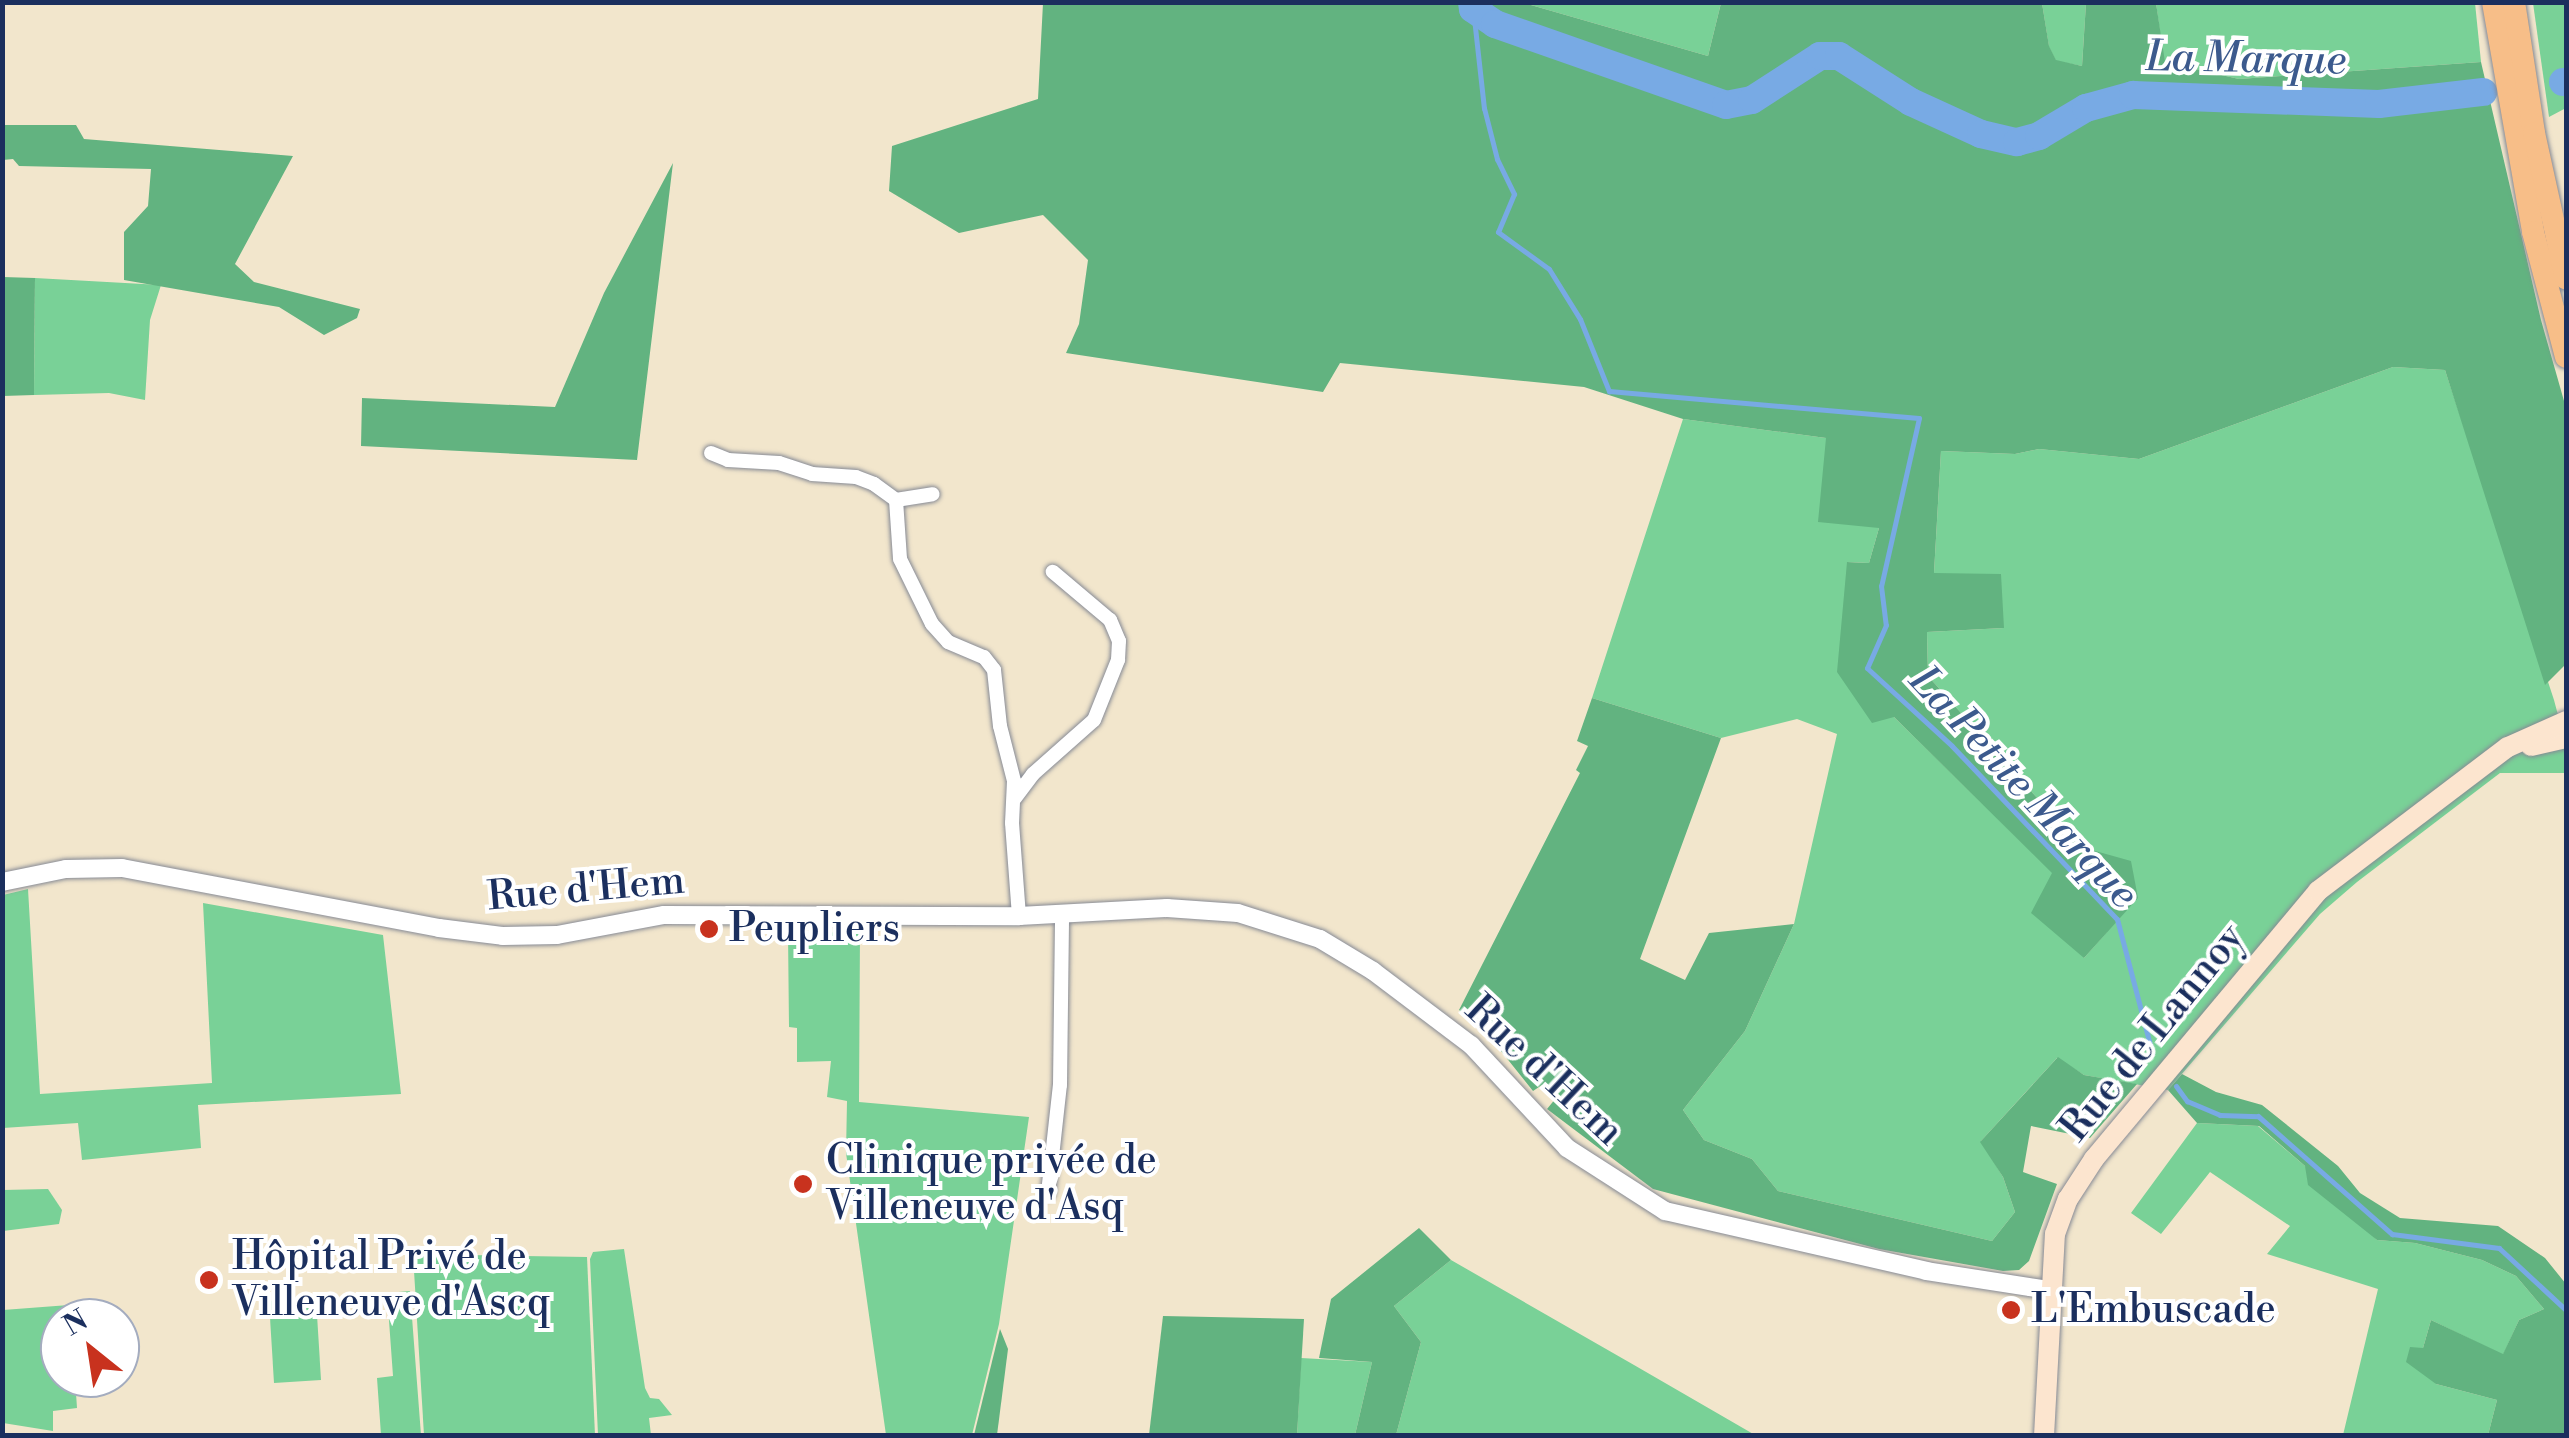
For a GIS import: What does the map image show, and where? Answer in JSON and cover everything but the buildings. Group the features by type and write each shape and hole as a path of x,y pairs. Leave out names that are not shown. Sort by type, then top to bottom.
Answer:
{"highway":[{"path":"2493,2 2533,232 2566,357"},
{"path":"2514,2 2534,132 2566,280"}],"main road":[{"name":"Rue de Lannoy","path":"2044,1436 2048,1290 2055,1234 2068,1199 2094,1159 2318,892 2516,742 2566,721"},
{"name":"Rue de Lannoy","path":"2483,766 2536,744 2566,738"}],"street":[{"path":"711,453 728,460 779,463 812,474 856,477 896,500 933,494"},
{"path":"896,500 900,559 932,624 948,642 984,656 994,670 1014,799 1012,823 1019,916"},
{"path":"1014,799 1041,766 1094,720 1118,660 1114,626 1053,572"},
{"name":"Rue d'Hem","path":"2,882 79,868 122,868 439,928 503,936 557,935 676,914 1019,916 1214,910 1302,931 1352,957 1443,1022 1485,1058 1567,1148 1665,1211 1945,1275 2048,1290"},
{"path":"1048,1193 1060,1084 1062,914"}],"green space":[{"path":"1043,3 1524,3 1708,56 1721,3 2042,3 2049,46 2056,60 2082,66 2086,3 2156,3 2165,62 2239,79 2481,62 2541,320 2566,408 2566,664 2545,685 2445,370 2393,367 2139,459 2039,449 2015,454 1941,451 1934,573 2001,574 2004,628 1927,632 1928,676 2081,847 2131,861 2138,898 2084,958 2031,913 2052,873 1894,717 1872,723 1837,672 1847,562 1869,563 1879,528 1818,522 1826,438 1683,419 1584,387 1340,363 1323,392 1066,353 1079,324 1088,260 1043,215 959,233 889,191 892,146 1038,99"},
{"path":"1524,3 1721,3 1708,56"},
{"path":"2042,3 2086,3 2082,66 2056,61 2049,47"},
{"path":"2156,3 2475,3 2481,62 2239,79 2164,62"},
{"path":"2533,3 2566,3 2566,108 2549,117"},
{"path":"2,125 76,125 84,139 293,156 235,264 254,282 360,309 357,318 324,335 279,307 124,280 124,232 148,206 151,169 19,166 13,159 3,160"},
{"path":"673,163 637,460 361,446 362,398 555,407 604,293"},
{"path":"3,277 35,278 34,395 3,396"},
{"path":"35,278 161,285 150,320 145,400 109,393 34,395"},
{"path":"2393,367 2445,370 2554,700 2566,745 2566,773 2500,773 2357,882 2320,914 2168,1090 2084,1075 2057,1058 1981,1141 2003,1177 2015,1212 1992,1241 1778,1191 1752,1159 1704,1140 1683,1110 1745,1031 1794,924 1837,734 1797,719 1721,738 1592,698 1683,419 1826,438 1879,528 1869,563 1848,562 1894,717 2053,873 2084,958 2107,932 2081,847 1928,676 1927,632 2004,628 1934,573 1941,451 2015,454 2039,449 2139,459"},
{"path":"1592,698 1721,738 1640,959 1685,980 1709,933 1794,924 1745,1031 1683,1110 1704,1140 1752,1159 1778,1191 1992,1241 2015,1212 2003,1177 1980,1142 2058,1057 2084,1075 2137,1084 2090,1138 2031,1126 2023,1172 2057,1184 2029,1261 2019,1270 2003,1271 1879,1249 1653,1189 1547,1109 1556,1098 1542,1085 1533,1091 1489,1036 1459,1010 1580,773 1576,770 1588,746 1577,741"},
{"path":"28,889 40,1094 212,1083 203,903 383,935 401,1094 198,1105 201,1148 82,1160 78,1123 3,1128 3,895"},
{"path":"860,932 859,1102 1029,1117 999,1324 972,1435 886,1435 846,1153 847,1101 827,1097 831,1061 797,1062 797,1028 789,1027 788,933"},
{"path":"2182,1074 2216,1092 2262,1105 2338,1166 2360,1193 2400,1218 2498,1226 2545,1258 2566,1284 2566,1435 2488,1435 2497,1400 2436,1384 2406,1362 2410,1347 2423,1348 2431,1320 2503,1354 2519,1320 2544,1309 2516,1276 2482,1260 2415,1243 2377,1240 2308,1185 2305,1166 2259,1126 2197,1123 2168,1090"},
{"path":"2197,1123 2258,1126 2305,1166 2377,1240 2415,1243 2482,1260 2516,1276 2544,1309 2519,1320 2503,1355 2431,1320 2423,1348 2436,1384 2497,1400 2488,1435 2343,1435 2378,1289 2267,1254 2290,1226 2210,1172 2161,1234 2131,1213"},
{"path":"48,1189 62,1210 59,1224 3,1231 3,1190"},
{"path":"1419,1228 1451,1260 1394,1306 1421,1342 1396,1435 1355,1435 1372,1362 1319,1358 1331,1299"},
{"path":"624,1249 645,1388 650,1398 659,1399 672,1415 649,1418 651,1435 598,1435 590,1259 593,1252"},
{"path":"413,1254 587,1257 595,1435 424,1435"},
{"path":"1451,1260 1755,1435 1396,1435 1421,1342 1394,1306"},
{"path":"410,1291 421,1435 381,1435 377,1378 393,1376 387,1293"},
{"path":"316,1298 321,1380 274,1383 269,1301"},
{"path":"40,1307 40,1398 76,1398 77,1408 53,1411 53,1431 3,1423 3,1310"},
{"path":"1163,1316 1304,1319 1297,1435 1149,1435"},
{"path":"1000,1329 1008,1349 997,1435 974,1435"},
{"path":"1301,1358 1372,1362 1355,1435 1297,1436"}],"waterway":[{"name":"La Marque","path":"1472,2 1473,9 1495,24 1726,105 1752,100 1820,56 1839,56 1911,102 1981,134 2017,142 2039,136 2086,108 2133,95 2379,104 2483,92"},
{"name":"La Petite Marque","path":"1473,9 1484,108 1497,159 1514,194 1498,232 1549,269 1580,319 1609,391 1919,418 1881,586 1886,625 1867,668 1952,746 2117,919 2152,1052"},
{"name":"La Petite Marque","path":"2176,1086 2187,1101 2220,1115 2258,1116 2392,1234 2499,1248 2566,1310"}],"place":[{"name":"Peupliers","path":"709,929"},
{"name":"Clinique privée de Villeneuve d'Asq","path":"803,1184"},
{"name":"Hôpital Privé de Villeneuve d'Ascq","path":"209,1280"},
{"name":"L'Embuscade","path":"2011,1310"}]}
